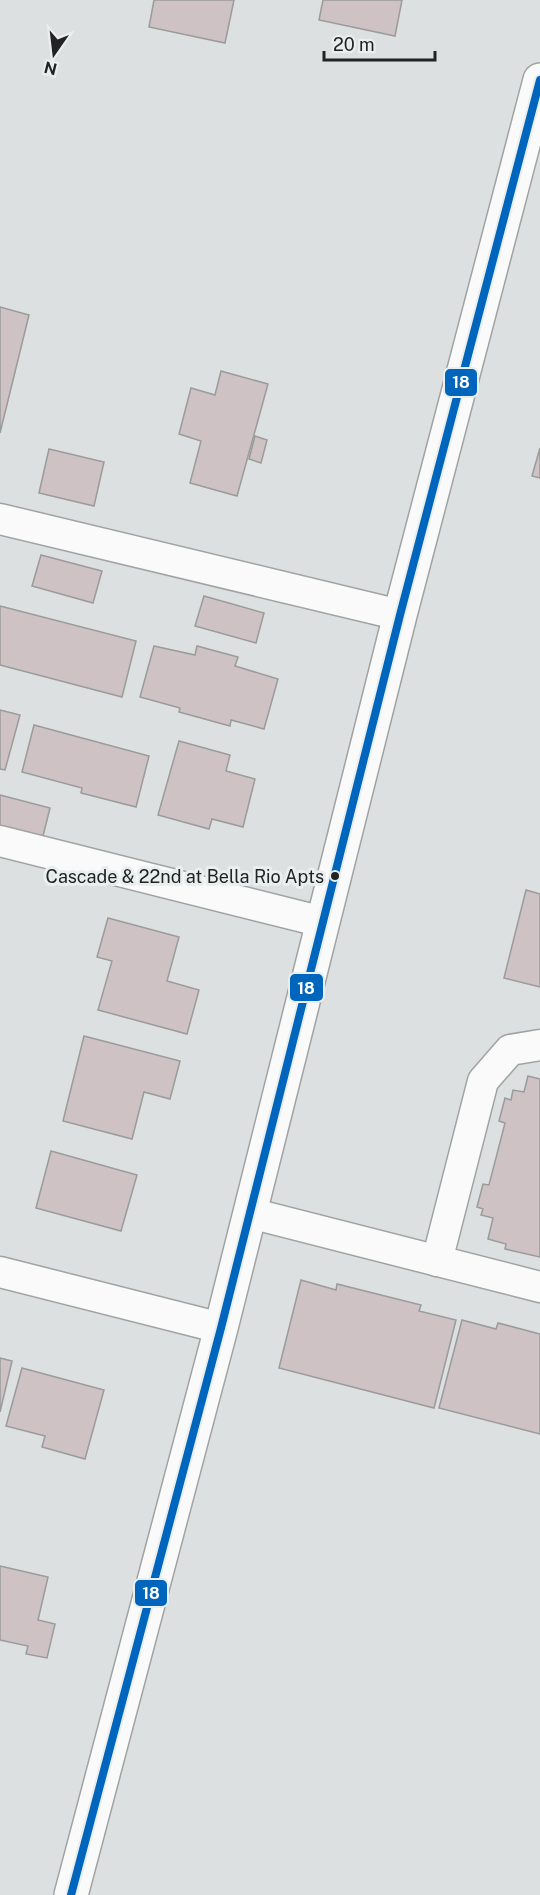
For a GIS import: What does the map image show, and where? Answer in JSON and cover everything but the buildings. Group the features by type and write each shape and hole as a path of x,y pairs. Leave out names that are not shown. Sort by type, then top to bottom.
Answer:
{"street":[{"path":"71,1895 221,1328 400,615 540,80"},
{"path":"0,519 400,615"},
{"path":"0,842 323,922"},
{"path":"437,1261 483,1081 510,1050 540,1045"},
{"path":"250,1213 540,1287"},
{"path":"0,1272 221,1328"}],"transit line":[{"name":"18","path":"71,1895 221,1328 400,615 540,80"}],"place":[{"name":"Cascade & 22nd at Bella Rio Apts","path":"335,876"}]}
